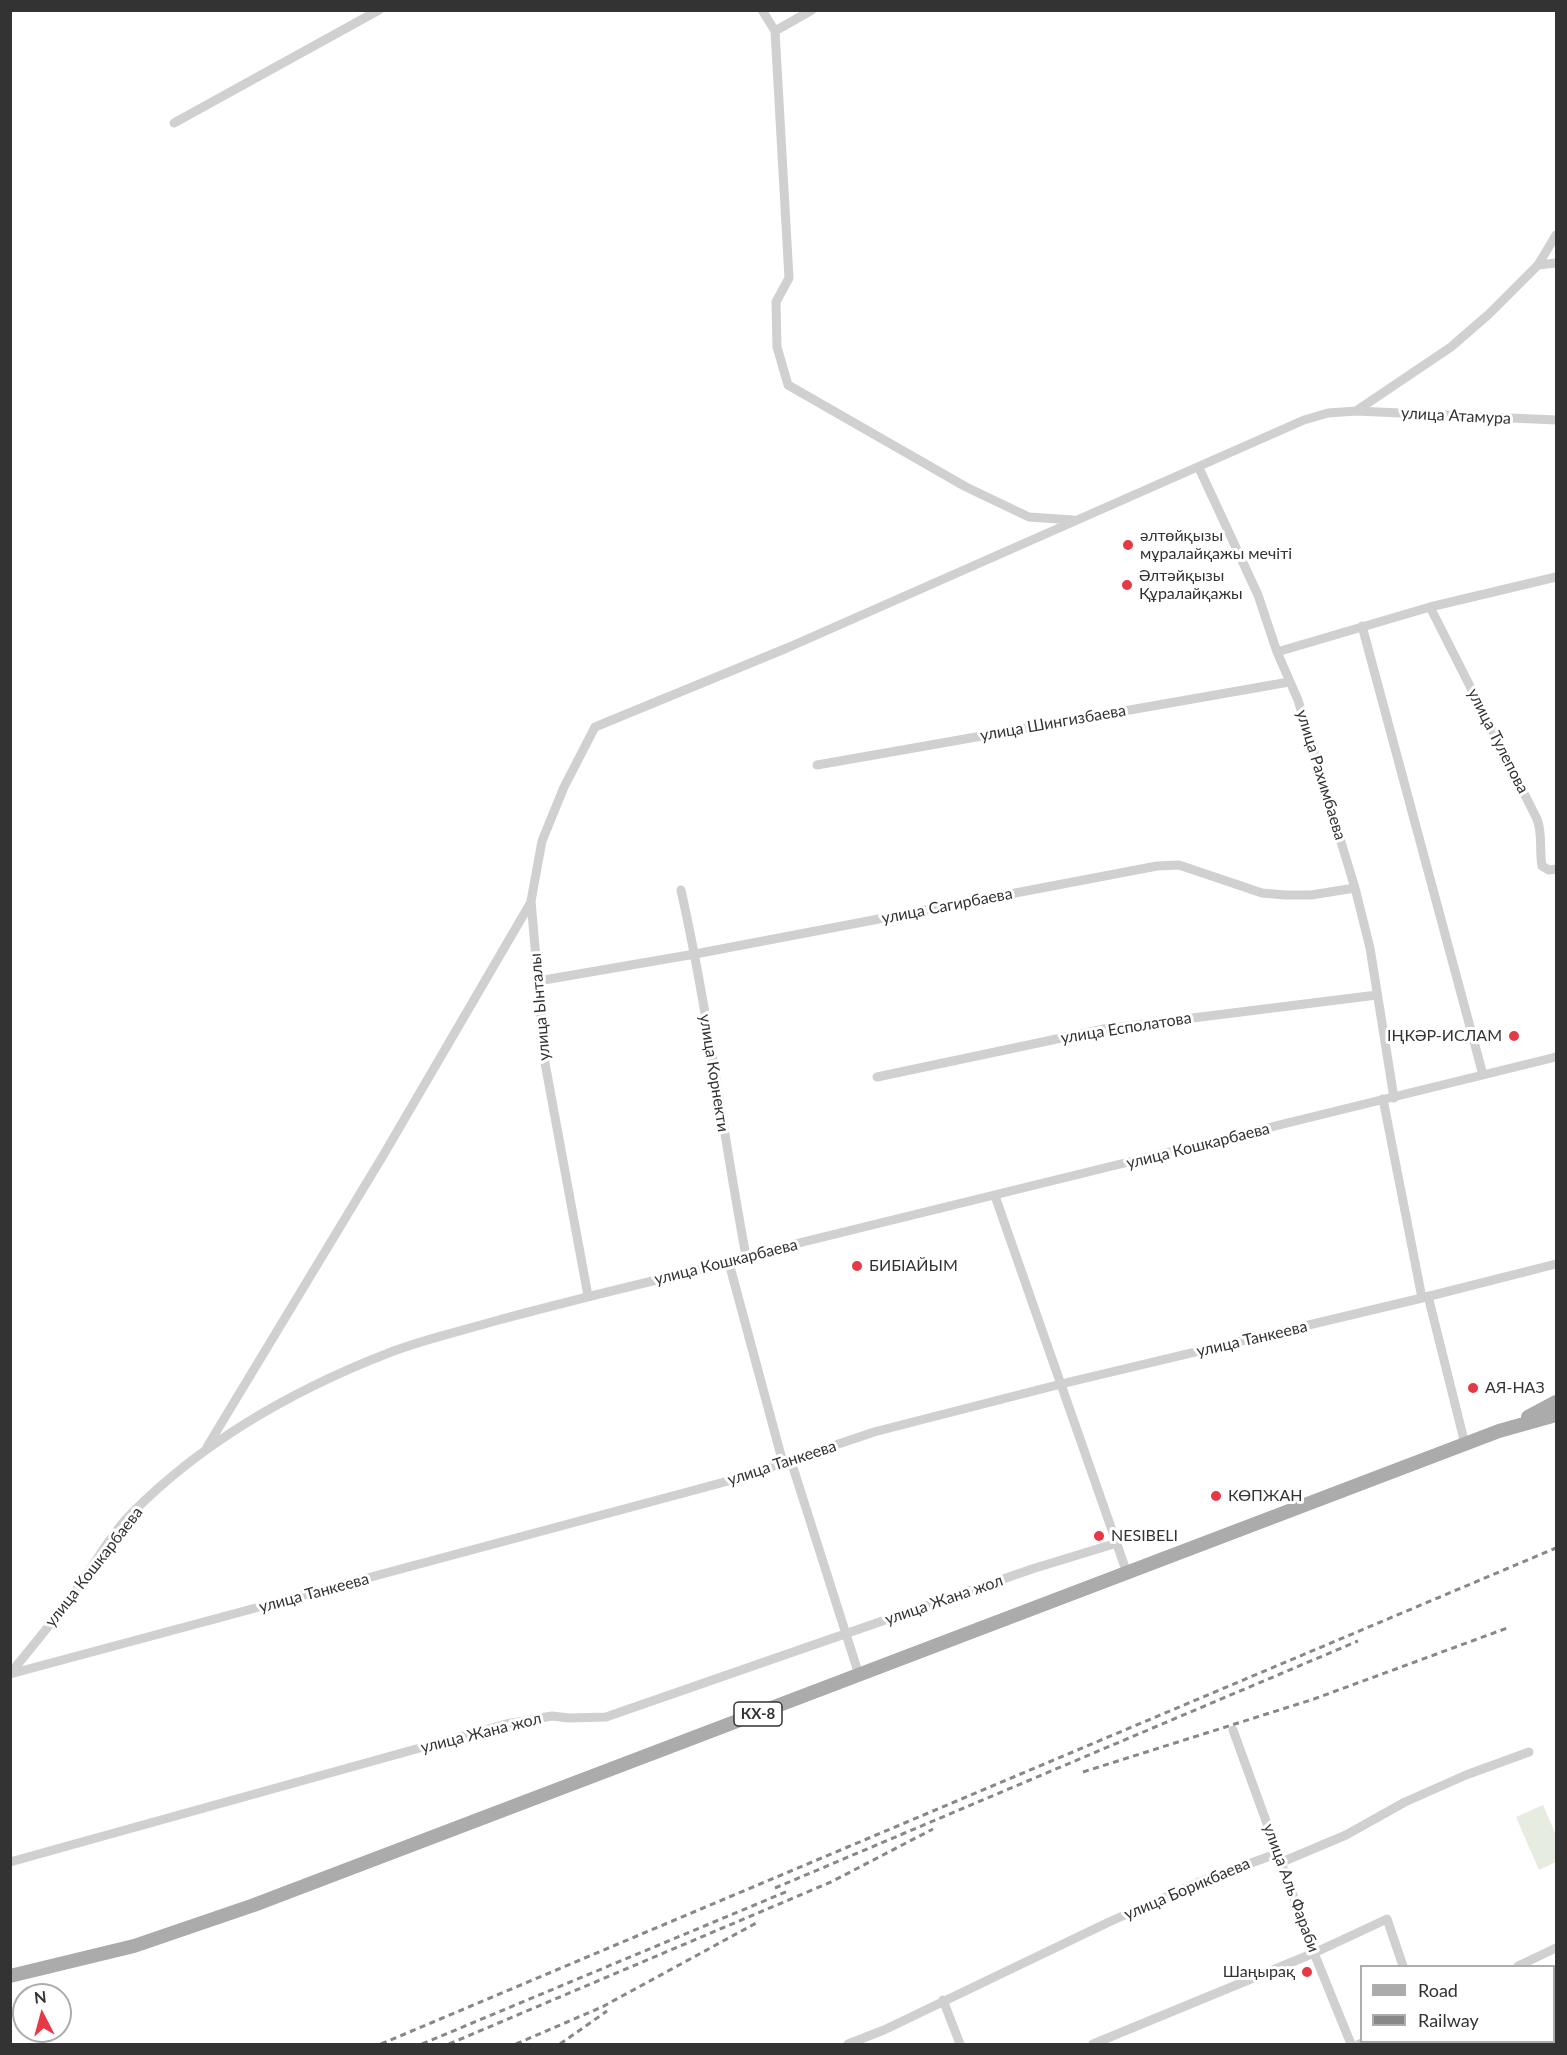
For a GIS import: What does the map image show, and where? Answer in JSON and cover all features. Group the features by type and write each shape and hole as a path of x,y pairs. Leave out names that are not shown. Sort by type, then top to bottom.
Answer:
{"main road":[{"name":"КХ-8","path":"1499,1431 1557,1402"},
{"name":"КХ-8","path":"10,1976 134,1946 254,1905 1499,1431 1557,1415"}],"street":[{"path":"174,123 380,10"},
{"path":"762,10 775,31 789,278 776,303 777,347 788,385 956,481 1018,512 1029,517 1074,520"},
{"path":"775,31 812,10"},
{"path":"1356,411 1451,347 1538,265 1557,235"},
{"path":"1538,265 1557,263"},
{"name":"улица Атамура","path":"595,727 787,648 1074,520 1199,468 1304,420 1328,412 1356,411 1557,420"},
{"name":"улица Рахимбаева","path":"1199,468 1258,595 1277,652 1298,700 1370,948 1394,1098"},
{"path":"1277,652 1430,607 1557,577"},
{"name":"улица Тулепова","path":"1430,607 1537,819 1541,829 1542,866 1549,870 1557,869"},
{"path":"1362,626 1483,1076"},
{"name":"улица Шингизбаева","path":"817,765 1289,682"},
{"name":"улица Ынталы","path":"588,1296 545,1063 531,901 542,841 564,787 595,727"},
{"name":"улица Сагирбаева","path":"538,981 695,954 1157,866 1179,865 1262,893 1311,895 1354,888"},
{"name":"улица Корнекти","path":"681,890 695,954 746,1257"},
{"path":"206,1449 384,1154 531,901"},
{"name":"улица Есполатова","path":"877,1077 1104,1029 1377,995"},
{"name":"улица Кошкарбаева","path":"10,1674 129,1516 178,1471 206,1449 254,1418 348,1370 394,1351 588,1296 1557,1057"},
{"path":"1383,1099 1425,1297 1465,1444"},
{"path":"995,1196 1127,1573"},
{"path":"729,1263 787,1462 859,1675"},
{"name":"улица Танкеева","path":"10,1674 726,1482 874,1432 1061,1384 1557,1264"},
{"name":"улица Жана жол","path":"10,1862 506,1725 552,1716 606,1717 1032,1569 1117,1543"},
{"name":"улица Аль Фараби","path":"1233,1730 1314,1953 1351,2044"},
{"name":"улица Борикбаева","path":"848,2044 884,2030 943,2000 1199,1882 1273,1856 1282,1862 1346,1835 1405,1802 1466,1775 1529,1752"},
{"path":"1092,2044 1314,1953 1387,1919 1403,1965"},
{"path":"1520,1965 1557,1948"},
{"path":"943,2000 960,2044"}],"shaded area":[{"path":"1543,1805 1556,1835 1556,1862 1539,1870 1516,1817"}],"railway":[{"path":"381,2044 1556,1548"},
{"path":"1083,1772 1314,1699 1510,1627"},
{"path":"775,1888 1358,1641"},
{"path":"449,2044 831,1882 933,1829"},
{"path":"422,2044 788,1891"},
{"path":"516,2044 602,2007 758,1922"},
{"path":"560,2044 607,2011"}],"place":[{"name":"әлтөйқызы мұралайқажы мечіті","path":"1128,545"},
{"name":"Әлтәйқызы Құралайқажы","path":"1127,585"},
{"name":"ІҢКӘР-ИСЛАМ","path":"1514,1036"},
{"name":"БИБІАЙЫМ","path":"857,1266"},
{"name":"АЯ-НАЗ","path":"1473,1388"},
{"name":"КӨПЖАН","path":"1216,1496"},
{"name":"NESIBELI","path":"1099,1536"},
{"name":"Шаңырақ","path":"1307,1972"}]}
